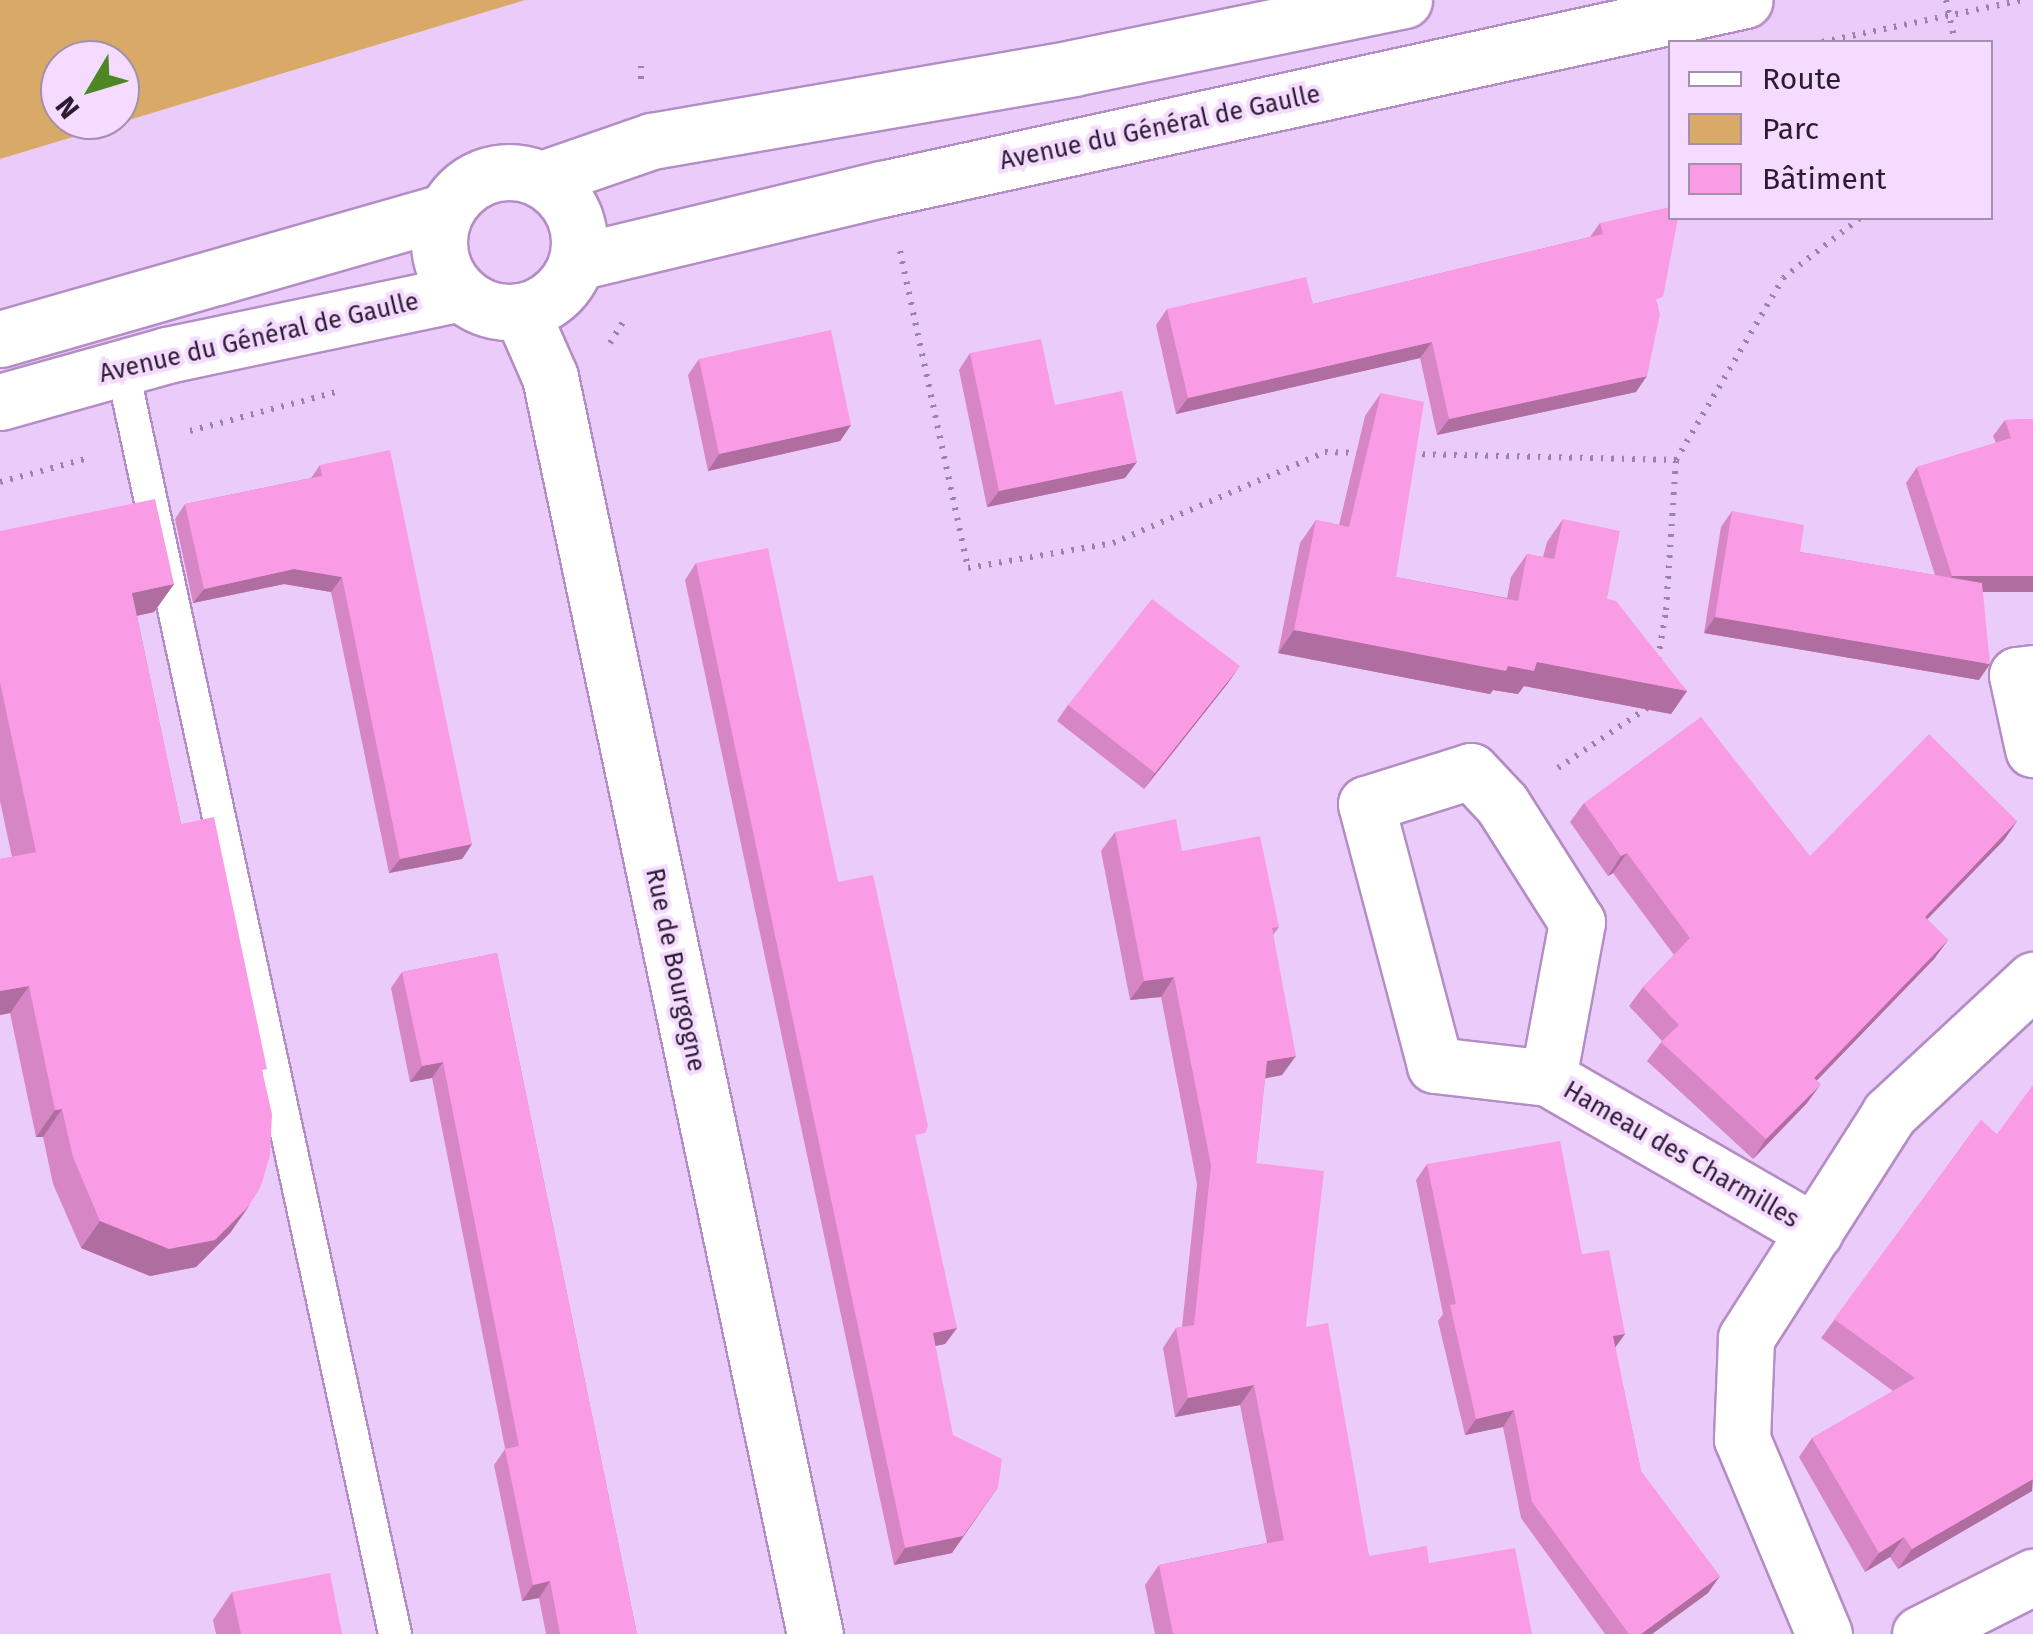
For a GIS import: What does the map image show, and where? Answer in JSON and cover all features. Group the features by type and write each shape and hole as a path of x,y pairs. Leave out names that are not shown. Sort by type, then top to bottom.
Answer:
{"main road":[{"path":"542,180 652,142 1073,68 1404,0"},
{"name":"Avenue du Général de Gaulle","path":"577,262 882,189 1745,0"},
{"path":"506,170 542,180 570,205 577,224 577,262 562,288 537,307 489,310 461,294 449,280 438,246 445,211 455,195 487,174 506,170"},
{"path":"0,338 445,211"},
{"name":"Avenue du Général de Gaulle","path":"0,402 122,367 461,294"},
{"name":"Rue de Bourgogne","path":"521,311 550,377 815,1634"},
{"path":"2033,674 2017,675 2033,749"},
{"name":"Hameau des Charmilles","path":"1548,1078 1577,922 1502,804 1470,772 1366,804 1435,1065 1548,1078 1815,1232"},
{"name":"Hameau des Charmilles","path":"1824,1634 1742,1439 1746,1338 1888,1114 2033,980"},
{"path":"1920,1634 2033,1577"}],"lane":[{"path":"122,367 395,1634"}],"path":[{"path":"1946,0 1955,40"},
{"path":"1831,40 2023,0"},
{"path":"882,189 968,568 1113,544 1324,452 1383,453"},
{"path":"1655,677 1666,610 1676,460 1783,278 1857,220"},
{"path":"0,482 346,389"},
{"path":"1403,454 1676,460"},
{"path":"1502,804 1649,711 1652,694"}],"green space":[{"path":"0,0 525,0 140,117 140,40 40,40 40,140 63,140 0,159"}],"building":[{"path":"1668,207 1668,220 1678,220 1663,297 1656,299 1660,314 1647,376 1449,419 1432,342 1188,398 1167,309 1306,277 1313,304 1603,234 1600,223"},
{"path":"831,330 851,425 719,454 699,359"},
{"path":"1041,339 1055,405 1122,391 1137,462 999,491 970,353"},
{"path":"1381,393 1424,402 1396,577 1518,601 1527,554 1554,559 1563,519 1620,531 1607,599 1616,601 1687,691 1537,662 1534,671 1508,666 1506,671 1294,630 1316,520 1349,527"},
{"path":"2033,419 2033,576 1952,576 1917,467 2011,438 2005,420"},
{"path":"390,450 472,844 400,859 342,577 294,569 204,589 185,504 322,476 320,465"},
{"path":"155,499 174,584 132,593 181,824 214,817 267,1069 262,1070 272,1114 270,1155 261,1186 249,1206 215,1240 169,1249 100,1221 73,1157 62,1109 55,1110 29,986 0,991 0,859 36,852 0,682 0,531"},
{"path":"1732,511 1804,525 1800,552 1982,583 1990,664 1715,617"},
{"path":"768,548 838,882 873,875 928,1126 925,1133 915,1135 957,1328 933,1333 953,1435 1002,1459 998,1487 963,1536 905,1548 696,563"},
{"path":"1152,599 1240,666 1155,773 1068,705"},
{"path":"1701,717 1810,856 1929,734 2017,821 1925,917 1948,940 1814,1078 1821,1084 1766,1139 1661,1042 1679,1025 1643,987 1690,938 1627,853 1621,856 1584,803"},
{"path":"1176,819 1182,851 1260,836 1279,927 1272,928 1296,1056 1267,1061 1256,1163 1324,1171 1306,1327 1328,1323 1369,1556 1427,1546 1429,1563 1515,1548 1532,1634 1173,1634 1159,1565 1284,1540 1254,1385 1188,1398 1176,1328 1194,1325 1211,1165 1174,977 1144,981 1115,832"},
{"path":"497,953 637,1634 560,1634 550,1581 533,1585 505,1449 519,1446 443,1062 422,1066 402,972"},
{"path":"2033,1085 2033,1479 1912,1549 1904,1537 1879,1553 1812,1438 1915,1378 1834,1319 1981,1120 1997,1134"},
{"path":"1560,1141 1582,1254 1609,1250 1625,1334 1613,1336 1641,1471 1720,1576 1641,1634 1629,1634 1532,1502 1514,1410 1476,1419 1450,1305 1456,1304 1427,1164"},
{"path":"330,1573 342,1634 241,1634 232,1592"}]}
